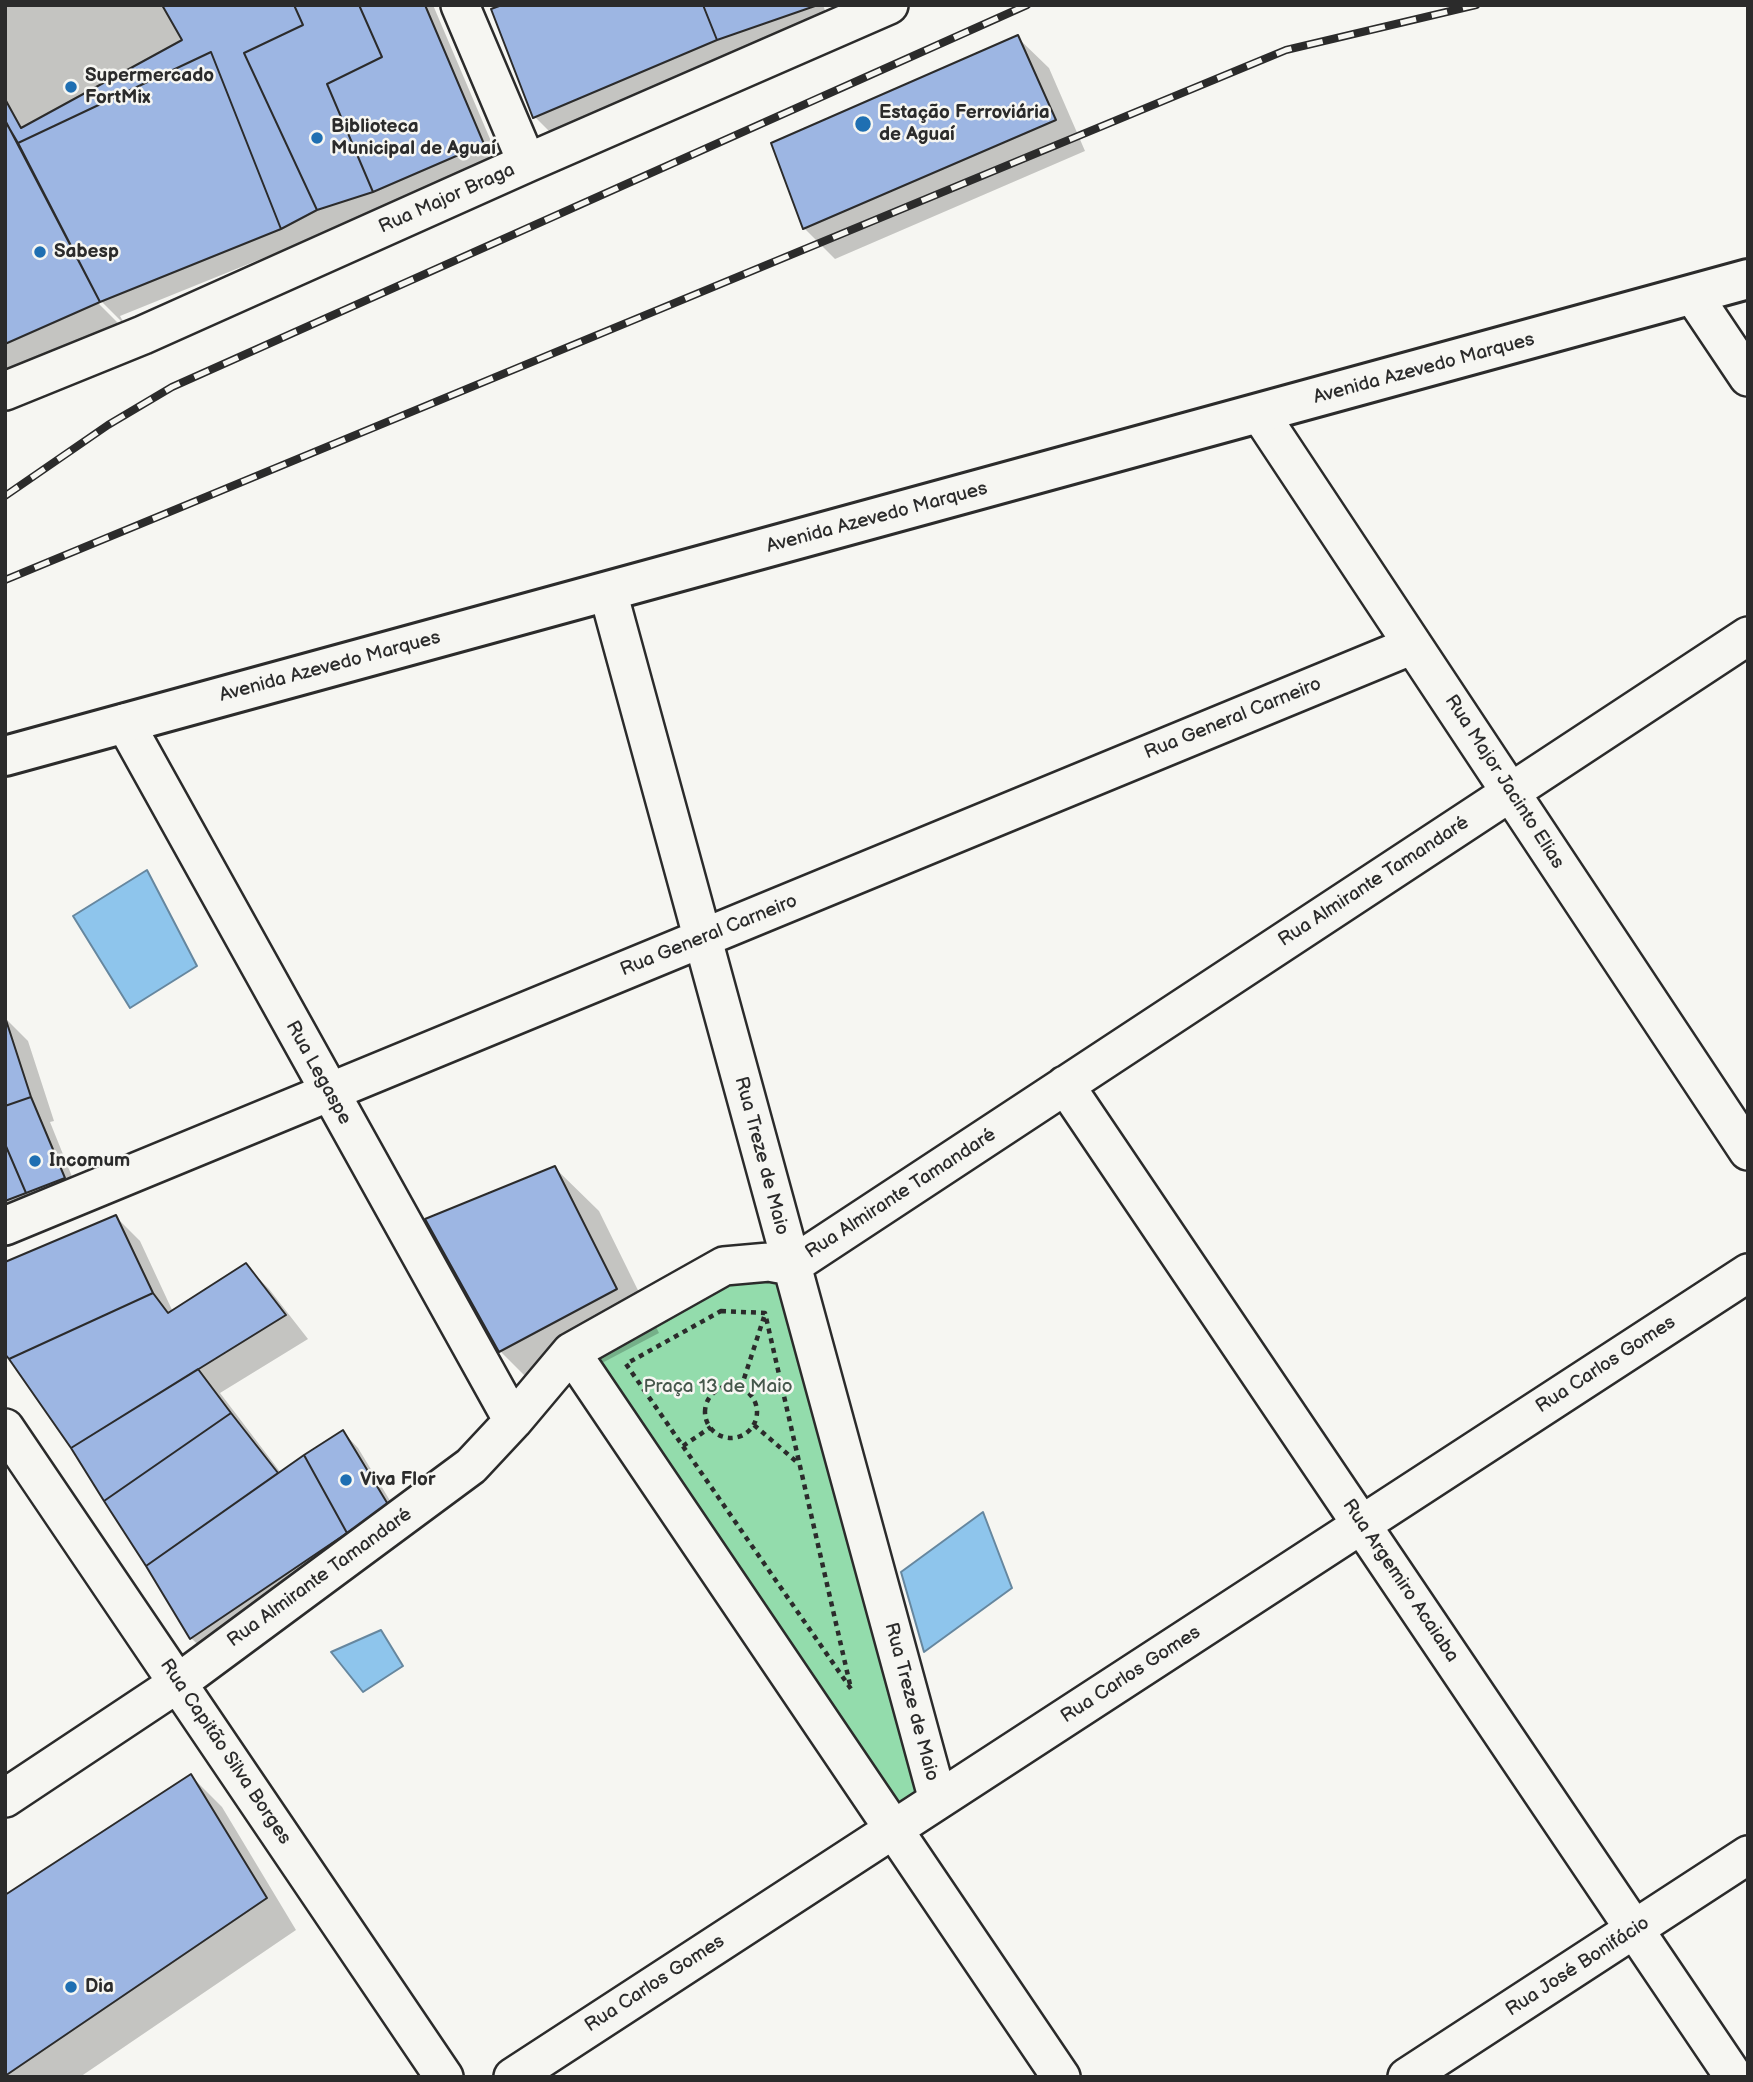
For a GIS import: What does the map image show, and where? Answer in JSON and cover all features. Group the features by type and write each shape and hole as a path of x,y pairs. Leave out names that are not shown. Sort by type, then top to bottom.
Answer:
{"street":[{"path":"460,5 527,163"},
{"name":"Rua Major Braga","path":"5,391 143,335 889,5"},
{"name":"Avenida Azevedo Marques","path":"5,756 1748,279"},
{"path":"1693,295 1748,377"},
{"name":"Rua Major Jacinto Elias","path":"1260,414 1748,1151"},
{"name":"Rua Treze de Maio","path":"608,592 938,1800"},
{"name":"Rua Almirante Tamandaré","path":"5,1798 178,1683 471,1466 571,1352 724,1266 769,1262 791,1266 1748,636"},
{"name":"Rua General Carneiro","path":"5,1226 1413,645"},
{"name":"Rua Legaspe","path":"125,723 513,1421"},
{"name":"Rua Argemiro Acaiaba","path":"1065,1085 1734,2077"},
{"name":"Rua Carlos Gomes","path":"513,2077 1748,1273"},
{"path":"571,1352 1061,2077"},
{"name":"Rua Capitão Silva Borges","path":"5,1428 444,2077"},
{"name":"Rua José Bonifácio","path":"1407,2077 1748,1855"}],"path":[{"path":"721,1311 765,1313 851,1689 626,1364 721,1311"},
{"path":"741,1388 765,1313"},
{"path":"724,1387 741,1388 754,1400 757,1408 754,1425 748,1432 732,1438 724,1437 711,1427 705,1412 711,1396 724,1387"},
{"path":"754,1425 800,1464"},
{"path":"682,1446 711,1427"}],"green space":[{"name":"Praça 13 de Maio","path":"724,1266 791,1266 938,1800 894,1829 571,1352"}],"water":[{"path":"147,870 197,966 130,1008 73,916"},
{"path":"983,1512 1012,1588 924,1652 901,1572"},
{"path":"381,1630 403,1666 363,1692 331,1652"}],"building":[{"name":"Supermercado FortMix","path":"5,5 294,5 303,25 244,53 317,210 281,229 211,52 18,143 5,121"},
{"path":"5,5 162,5 182,40 21,128 5,99"},
{"name":"Biblioteca Municipal de Aguaí","path":"294,5 359,5 382,57 327,84 373,192 317,210 244,53 303,25"},
{"path":"359,5 425,5 484,144 373,192 327,84 382,57"},
{"path":"502,5 703,5 717,40 533,118 491,9"},
{"path":"703,5 815,5 815,6 717,40"},
{"path":"1018,35 1056,120 803,229 771,143"},
{"path":"211,52 281,229 100,302 18,143"},
{"name":"Sabesp","path":"5,120 100,302 5,344"},
{"path":"5,1017 31,1097 5,1106"},
{"name":"Incomum","path":"31,1097 65,1178 26,1193 5,1144 5,1106"},
{"path":"5,1144 26,1193 5,1201"},
{"path":"555,1166 617,1289 499,1352 425,1219"},
{"path":"116,1215 153,1293 9,1359 5,1354 5,1262"},
{"path":"246,1263 286,1315 71,1448 9,1359 153,1293 168,1313"},
{"path":"198,1369 231,1413 104,1501 71,1448"},
{"path":"231,1413 278,1473 146,1566 104,1501"},
{"name":"Viva Flor","path":"343,1430 389,1506 347,1533 304,1455"},
{"path":"304,1455 347,1533 190,1639 146,1566"},
{"name":"Dia","path":"191,1774 267,1898 5,2076 5,1895"}],"railway":[{"path":"5,496 108,425 172,387 1027,5"},
{"path":"5,580 1286,50 1476,5"}],"place":[{"name":"Supermercado FortMix","path":"71,87"},
{"name":"Estação Ferroviária de Aguaí","path":"863,124"},
{"name":"Biblioteca Municipal de Aguaí","path":"317,138"},
{"name":"Sabesp","path":"40,252"},
{"name":"Incomum","path":"35,1161"},
{"name":"Viva Flor","path":"346,1480"},
{"name":"Dia","path":"71,1987"}]}
